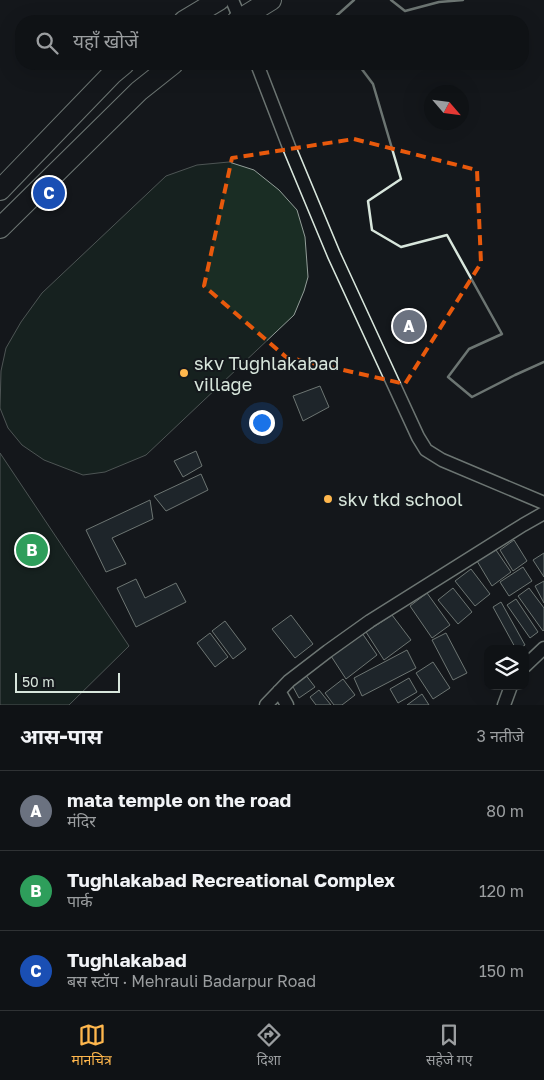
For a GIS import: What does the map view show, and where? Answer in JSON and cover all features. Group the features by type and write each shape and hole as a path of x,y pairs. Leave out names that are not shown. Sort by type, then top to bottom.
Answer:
{"main road":[{"path":"194,15 219,0"},
{"path":"249,15 271,0"},
{"path":"0,190 117,70"},
{"path":"0,228 139,91 165,70"}],"street":[{"path":"232,0 238,15"},
{"path":"259,70 334,255 418,437 426,450 442,460 544,503"},
{"path":"266,705 289,681 370,621 544,513"},
{"path":"529,662 544,648"},
{"path":"504,705 510,690"},
{"path":"279,691 286,705"}],"highlighted area":[{"path":"354,139 477,170 481,263 405,384 286,357 204,286 232,158"}],"green space":[{"path":"229,162 254,170 279,190 297,210 305,237 308,277 294,315 146,455 105,472 83,475 44,460 22,445 8,428 0,408 1,371 6,348 21,322 42,293 166,176 197,165"},
{"path":"0,453 129,646 69,705 0,705"}],"building":[{"path":"320,386 329,407 303,421 293,396"},
{"path":"196,451 202,466 183,477 174,461"},
{"path":"201,474 208,490 166,511 154,496"},
{"path":"150,500 153,519 112,538 126,564 106,572 86,530"},
{"path":"514,540 527,561 513,571 500,550"},
{"path":"496,550 511,572 492,586 477,561"},
{"path":"544,553 544,577 533,560"},
{"path":"523,567 532,581 509,596 500,582"},
{"path":"471,569 490,594 475,606 455,581"},
{"path":"136,579 145,598 176,583 186,602 136,627 117,588"},
{"path":"544,581 544,603 535,586"},
{"path":"453,588 472,612 458,624 438,600"},
{"path":"529,588 544,608 543,631 518,596"},
{"path":"427,593 450,625 432,638 410,606"},
{"path":"516,599 538,632 530,638 507,605"},
{"path":"501,602 525,645 514,645 493,607"},
{"path":"291,615 313,644 295,658 272,629"},
{"path":"392,615 411,640 384,660 366,632"},
{"path":"225,621 246,649 233,659 212,631"},
{"path":"210,633 228,657 215,667 197,643"},
{"path":"362,633 377,655 346,679 331,656"},
{"path":"446,633 467,673 453,680 432,640"},
{"path":"407,650 416,668 362,696 354,678"},
{"path":"433,662 450,688 433,699 416,673"},
{"path":"305,674 315,687 299,698 292,685"},
{"path":"409,678 417,692 398,703 390,689"},
{"path":"343,679 355,695 342,705 334,705 325,693"},
{"path":"319,690 331,705 316,705 310,697"},
{"path":"422,694 429,705 407,705"}],"wall":[{"path":"337,15 354,0"},
{"path":"391,0 405,11 439,2 463,0"},
{"path":"362,70 373,84 401,179 368,201 372,230 401,247 447,235 502,334 469,349 448,377 472,397 544,362"}],"place":[{"name":"Tughlakabad","path":"49,193"},
{"name":"mata temple on the road","path":"409,326"},
{"name":"skv Tughlakabad village","path":"184,373"},
{"name":"skv tkd school","path":"328,499"},
{"name":"Tughlakabad Recreational Complex","path":"32,550"}]}
